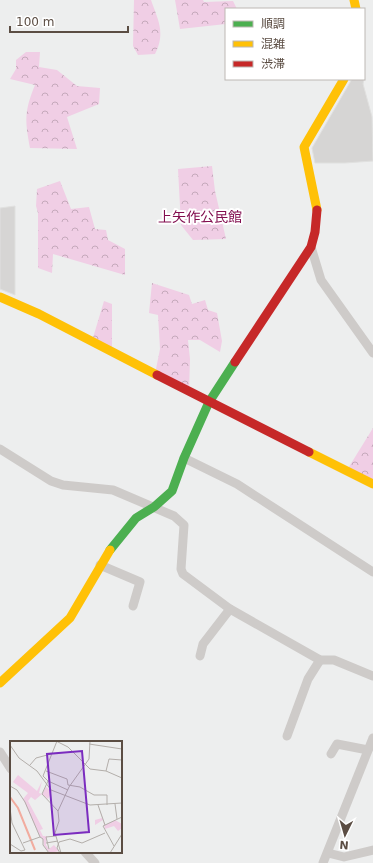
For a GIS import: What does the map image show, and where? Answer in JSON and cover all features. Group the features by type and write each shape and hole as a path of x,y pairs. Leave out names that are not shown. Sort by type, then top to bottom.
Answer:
{"street":[{"path":"0,683 70,618 113,545 136,518 154,507 172,491 184,458 209,402 311,247 315,232 317,211 304,147 343,80"},
{"path":"311,247 321,280 373,353"},
{"path":"0,297 39,314 209,402 373,484"},
{"path":"0,449 51,481 63,485 113,490 174,516 184,525 181,569 183,574 230,609 320,660 334,660 373,676"},
{"path":"184,458 237,484 373,572"},
{"path":"100,565 140,582 133,606"},
{"path":"200,656 203,644 230,609"},
{"path":"287,736 308,679 320,660"},
{"path":"323,863 373,738"},
{"path":"331,754 337,744 368,750"},
{"path":"0,752 10,767"},
{"path":"328,853 344,857 373,850"},
{"path":"86,853 95,863"}],"green space":[{"path":"134,0 151,0 160,27 160,40 155,54 138,55 133,46"},
{"path":"175,0 203,0 204,2 233,1 236,8 225,8 225,24 180,29"},
{"path":"26,52 40,52 39,67 57,70 77,86 100,88 99,104 67,117 77,149 30,148 26,116 35,85 10,79 16,69 16,60"},
{"name":"上矢作公民館","path":"212,166 215,191 226,239 193,240 181,225 178,169"},
{"path":"60,181 71,209 89,207 95,229 106,230 108,240 125,249 125,275 53,254 52,273 38,268 38,213 36,206 37,189"},
{"path":"152,283 189,295 192,304 205,300 208,310 217,313 222,341 220,352 200,340 188,340 190,359 189,391 155,374 160,349 158,315 149,313"},
{"path":"104,301 112,304 112,351 92,341"},
{"path":"373,428 373,484 347,470"}],"building":[{"path":"351,80 364,80 363,84 372,117 373,161 315,163 312,148"},
{"path":"15,206 15,295 0,289 0,208"}],"traffic: fast":[{"path":"110,550 136,518 154,507 172,491 184,458 209,402 235,362"}],"traffic: slow":[{"path":"354,0 356,8"},
{"path":"317,210 304,147 343,80"},
{"path":"0,297 39,314 157,375"},
{"path":"309,452 373,484"},
{"path":"0,683 70,618 110,550"}],"traffic: jam":[{"path":"235,362 311,247 315,232 317,210"},
{"path":"157,375 309,452"}]}
